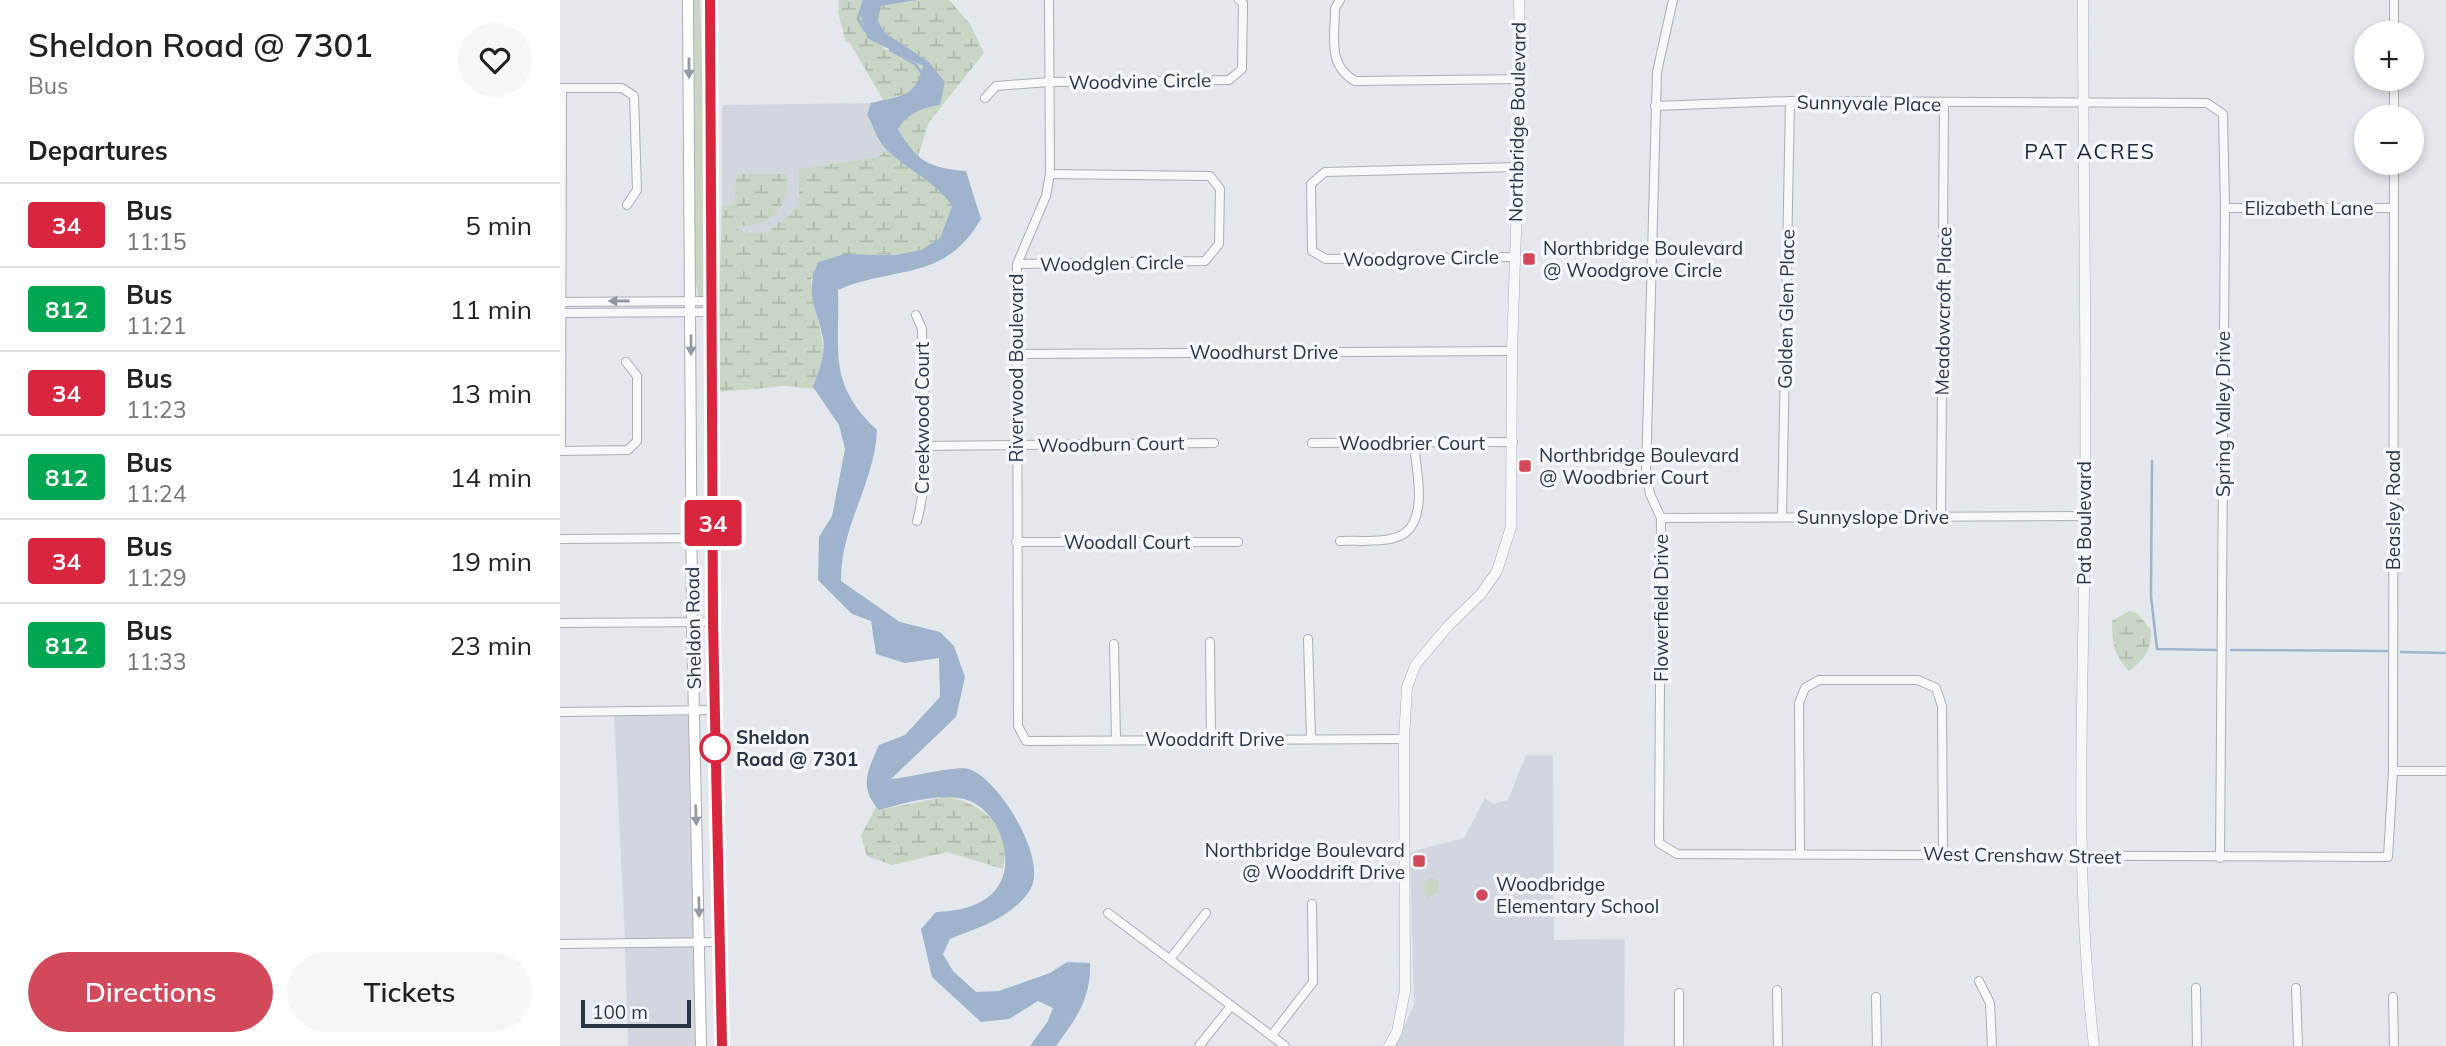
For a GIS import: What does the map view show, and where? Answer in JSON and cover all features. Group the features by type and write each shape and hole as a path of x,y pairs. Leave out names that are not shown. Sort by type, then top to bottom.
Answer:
{"main road":[{"name":"Sheldon Road","path":"688,0 692,622 701,1046"},
{"name":"Sheldon Road","path":"710,0 714,710 722,1046"},
{"path":"697,839 718,838"}],"street":[{"name":"Riverwood Boulevard","path":"1026,741 1017,726 1017,264 1046,195 1049,174 1049,0"},
{"name":"Woodvine Circle","path":"1049,82 1228,80 1242,69 1243,3 1239,0"},
{"path":"1340,0 1335,8 1336,65 1342,74 1355,82 1521,79"},
{"name":"Northbridge Boulevard","path":"1389,1046 1397,1031 1405,991 1404,739 1407,687 1416,664 1449,625 1481,594 1497,571 1506,550 1511,527 1512,351 1521,79 1519,0"},
{"name":"Flowerfield Drive","path":"1659,843 1661,518 1650,494 1646,473 1655,106 1657,72 1673,0"},
{"name":"Pat Boulevard","path":"2083,0 2085,516 2081,856 2084,963 2094,1046"},
{"path":"2394,0 2394,21"},
{"path":"985,98 996,86 1049,82"},
{"path":"626,362 637,376 637,442 628,450 560,451 561,88 622,88 634,96 637,190 627,205"},
{"name":"Sunnyvale Place","path":"1655,106 1790,101 2083,104"},
{"name":"Golden Glen Place","path":"1782,516 1790,101"},
{"name":"Spring Valley Drive","path":"2083,104 2207,103 2217,107 2225,121 2220,858"},
{"name":"Meadowcroft Place","path":"1941,517 1944,104"},
{"name":"Woodgrove Circle","path":"1515,257 1326,259 1312,251 1311,184 1325,172 1517,167"},
{"name":"Woodglen Circle","path":"1017,264 1205,261 1219,244 1220,189 1210,176 1049,174"},
{"name":"Beasley Road","path":"2388,857 2393,771 2394,175"},
{"name":"Elizabeth Lane","path":"2225,208 2394,208"},
{"path":"561,302 712,306"},
{"path":"561,313 691,306"},
{"name":"Creekwood Court","path":"916,316 922,329 923,446 922,505 917,521"},
{"name":"Woodhurst Drive","path":"1016,354 1512,351"},
{"name":"Woodbrier Court","path":"1312,443 1513,442"},
{"name":"Woodburn Court","path":"923,446 1214,443"},
{"path":"1340,541 1392,538 1405,533 1413,522 1418,502 1414,444"},
{"name":"Sunnyslope Drive","path":"1661,518 2085,516"},
{"path":"560,539 713,538"},
{"name":"Woodall Court","path":"1016,542 1238,542"},
{"path":"560,623 713,622"},
{"path":"1308,639 1311,738"},
{"path":"1210,642 1211,740"},
{"path":"1114,645 1116,739"},
{"path":"1800,852 1799,703 1805,688 1819,680 1919,680 1936,688 1942,706 1943,854"},
{"path":"560,712 714,710"},
{"name":"Wooddrift Drive","path":"1026,741 1404,739"},
{"path":"2393,771 2446,771"},
{"name":"West Crenshaw Street","path":"1659,843 1677,854 1800,852 2220,858 2388,857"},
{"path":"1272,1035 1313,982 1312,904"},
{"path":"1108,913 1285,1046"},
{"path":"1171,958 1206,913"},
{"path":"560,944 720,942"},
{"path":"1979,981 1990,1003 1992,1046"},
{"path":"2196,988 2197,1046"},
{"path":"2296,988 2298,1046"},
{"path":"1777,990 1778,1046"},
{"path":"1679,993 1679,1046"},
{"path":"1876,997 1877,1046"},
{"path":"2393,997 2394,1046"},
{"path":"1199,1046 1231,1006"}],"shaded area":[{"path":"871,103 867,115 877,130 878,140 887,150 878,157 799,169 799,204 780,223 763,234 748,235 734,227 735,204 722,205 722,105"},
{"path":"614,716 689,716 690,823 696,938 625,939"},
{"name":"Woodbridge Elementary School","path":"1526,755 1553,755 1554,940 1625,939 1624,1046 1395,1046 1414,1005 1410,852 1464,838 1485,798 1493,804 1508,800"},
{"path":"625,947 696,947 697,1046 628,1046"}],"green space":[{"path":"691,0 700,0 708,281 705,298 699,301 695,276"},
{"path":"839,0 865,0 862,2 884,49 902,54 923,66 918,83 911,91 883,100 850,43 846,42 838,12"},
{"path":"917,0 949,0 970,24 984,53 929,122 918,156 910,150 898,128 906,118 916,112 940,105 945,82 929,62 884,32 878,19 881,6"},
{"path":"887,150 930,182 952,205 940,238 921,250 895,255 870,254 811,279 823,351 814,389 786,386 716,392 722,205 735,204 736,174 787,174 784,198 775,214 759,224 735,227 754,234 762,233 778,224 799,204 799,169 878,157"},
{"path":"2129,611 2137,613 2151,630 2146,654 2129,671 2115,648 2112,621"},
{"path":"945,797 971,805 992,820 1004,841 1003,869 947,852 892,865 867,856 861,836 876,807 879,810"},
{"path":"1431,877 1438,881 1439,892 1427,898 1423,884"}],"water":[{"path":"917,0 881,6 878,20 884,32 929,62 945,82 940,105 916,112 898,129 911,149 925,161 942,168 966,171 981,219 967,239 951,254 934,263 838,290 838,349 843,381 861,413 877,430 870,468 846,542 841,581 900,622 940,632 954,646 965,677 956,717 891,779 969,769 994,788 1018,822 1033,860 1034,877 1030,890 1023,900 1005,915 950,939 943,954 953,971 976,992 999,991 1050,973 1067,962 1090,963 1088,987 1081,1007 1056,1046 1030,1046 1048,1021 1053,1008 1038,1001 1009,1019 981,1022 932,977 921,929 936,912 975,905 998,887 1004,874 1003,843 998,828 989,815 978,805 964,799 932,798 879,810 873,802 867,786 871,762 879,745 905,735 940,697 939,658 905,663 876,654 871,621 852,614 818,580 819,537 832,516 845,449 839,425 813,387 823,351 823,338 812,293 818,262 845,254 895,255 921,250 940,238 952,206 929,182 885,148 867,115 871,103 911,90 920,77 923,66 867,38 861,16 862,1"}],"waterway":[{"path":"864,0 858,19 865,31"},
{"path":"890,50 915,64 923,75"},
{"path":"2152,461 2151,596 2157,649 2216,650"},
{"path":"2231,650 2387,651"},
{"path":"2401,652 2446,653"}],"bus line":[{"name":"34","path":"710,0 714,724 722,1046"}],"place":[{"name":"Northbridge Boulevard @ Woodgrove Circle","path":"1529,259"},
{"name":"Northbridge Boulevard @ Woodbrier Court","path":"1525,466"},
{"name":"Sheldon Road @ 7301","path":"715,748"},
{"name":"Northbridge Boulevard @ Wooddrift Drive","path":"1419,861"},
{"name":"Woodbridge Elementary School","path":"1482,895"}],"district":[{"name":"PAT ACRES","path":"2090,151"}]}
